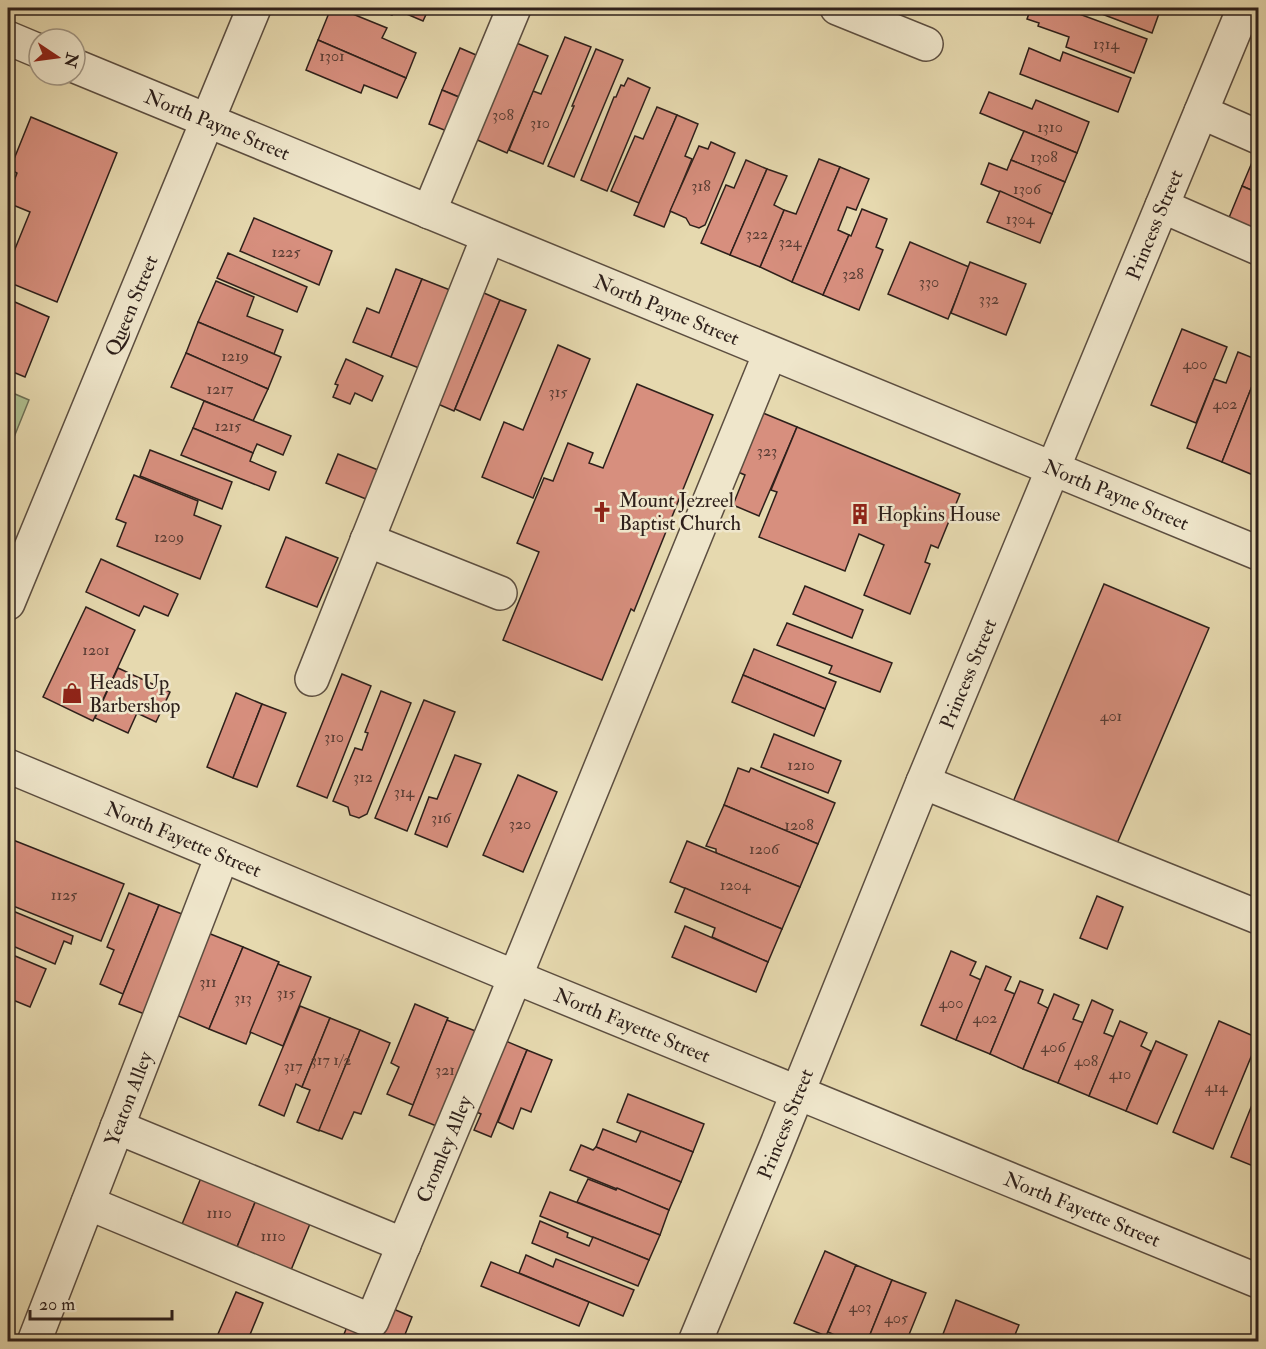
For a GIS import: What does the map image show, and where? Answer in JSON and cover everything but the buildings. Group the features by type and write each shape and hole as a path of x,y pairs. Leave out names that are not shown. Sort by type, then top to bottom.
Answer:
{"street":[{"name":"Queen Street","path":"8,603 254,8"},
{"path":"429,212 514,8"},
{"path":"837,8 926,44"},
{"name":"Princess Street","path":"695,1341 798,1094 923,782 1244,8"},
{"path":"8,38 27,46"},
{"name":"North Payne Street","path":"87,71 1258,553"},
{"path":"1201,112 1258,137"},
{"path":"1162,206 1258,248"},
{"path":"312,679 488,237"},
{"name":"Cromley Alley","path":"88,1203 372,1321 770,353"},
{"path":"367,540 500,592"},
{"name":"North Fayette Street","path":"8,766 798,1094 1258,1281"},
{"path":"923,782 1258,917"},
{"name":"Yeaton Alley","path":"34,1341 222,856"},
{"path":"117,1127 404,1245"}],"green space":[{"path":"8,391 29,400 8,452"}],"place":[{"name":"Mount Jezreel Baptist Church","path":"602,512"},
{"name":"Hopkins House","path":"860,514"},
{"name":"Heads Up Barbershop","path":"72,693"}]}
